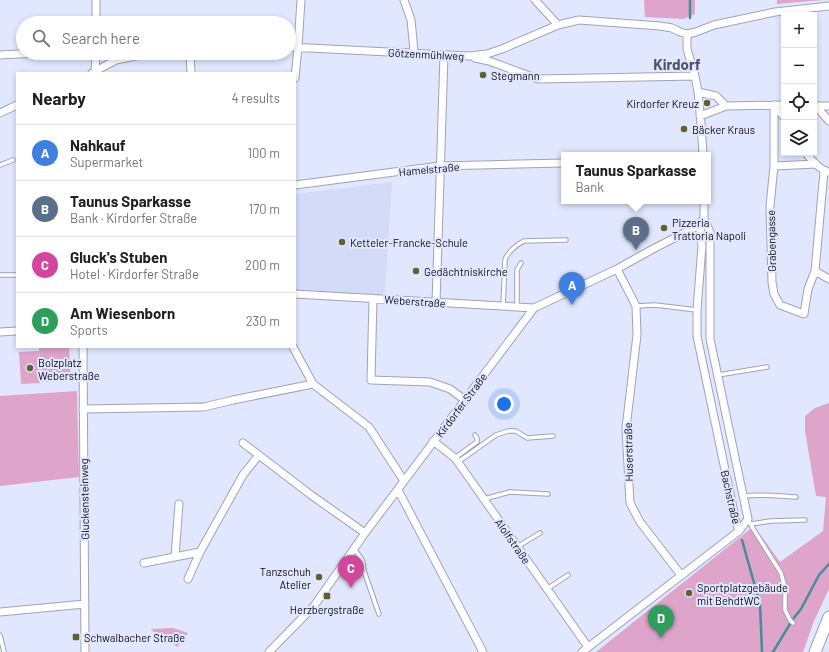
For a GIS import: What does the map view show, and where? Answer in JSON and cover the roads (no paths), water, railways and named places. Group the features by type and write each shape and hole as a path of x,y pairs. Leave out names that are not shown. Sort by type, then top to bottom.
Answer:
{"street":[{"path":"96,0 96,16"},
{"path":"296,72 301,0"},
{"path":"404,0 411,20 414,53"},
{"path":"535,0 558,25"},
{"path":"702,152 698,92 687,49 687,34 714,25 775,12 829,6"},
{"name":"Götzenmühlweg","path":"298,47 469,56 487,54 558,25 579,20 660,26 672,28 687,34"},
{"path":"0,55 16,54"},
{"path":"436,303 444,55"},
{"path":"469,56 489,61 538,79 695,76"},
{"path":"94,72 95,60"},
{"path":"96,72 116,60"},
{"path":"190,60 191,72"},
{"path":"698,92 716,96 726,106"},
{"path":"0,113 16,105"},
{"path":"774,105 781,113"},
{"name":"Grabengasse","path":"774,105 774,166 770,206 772,282 774,294 780,305 804,314 808,289 815,270"},
{"path":"700,116 726,106 781,105"},
{"path":"817,106 829,106"},
{"path":"817,108 829,121"},
{"path":"809,156 816,164 827,171 815,270 829,279"},
{"name":"Hamelstraße","path":"296,185 440,166 561,163"},
{"path":"774,166 816,164"},
{"name":"Bachstraße","path":"704,204 704,219 700,231 702,246 697,336 736,522 739,530 749,521 710,339 710,232 704,219"},
{"name":"Kirdorfer Straße","path":"268,652 314,606 354,548 534,308 617,269 650,247 688,231 697,226 704,219"},
{"name":"Huserstraße","path":"617,269 636,306 637,335 626,428 630,503 640,522 681,575"},
{"name":"Weberstraße","path":"296,294 534,308"},
{"path":"373,298 371,380 430,382 450,389 465,400"},
{"path":"0,332 16,331"},
{"name":"Gluckensteinweg","path":"83,348 85,652"},
{"path":"294,348 313,384 369,427 404,482"},
{"path":"83,409 204,407 313,384"},
{"name":"Alolfstraße","path":"433,441 456,460 588,647"},
{"path":"243,443 365,534"},
{"path":"188,579 200,552 243,475 259,455"},
{"path":"398,490 484,652"},
{"path":"175,557 179,504"},
{"path":"582,652 739,530"},
{"path":"144,563 200,552"},
{"path":"0,612 85,604"},
{"path":"816,652 829,617"}],"lane":[{"path":"0,165 13,160"},
{"path":"640,228 642,232"},
{"path":"503,306 506,257 521,242 524,241 566,240"},
{"path":"517,307 517,270 520,263"},
{"path":"0,276 16,275"},
{"path":"636,306 654,305 698,310"},
{"path":"718,375 767,367"},
{"path":"456,460 496,435 508,431 516,431 527,438 553,436"},
{"path":"456,460 477,442 475,435"},
{"path":"484,499 510,492 548,494"},
{"path":"744,496 758,494 796,497"},
{"path":"749,521 805,520"},
{"path":"749,521 781,573 785,588 785,610 791,622"},
{"path":"517,547 540,533"},
{"path":"354,548 363,562 364,571 379,614"},
{"path":"547,589 568,575"},
{"path":"0,635 4,652"}],"waterway":[{"path":"690,0 690,18"},
{"path":"742,540 760,604 762,652"},
{"path":"773,652 793,619 801,609 819,575 829,564"}],"place":[{"name":"Stegmann","path":"483,75"},
{"name":"Kirdorfer Kreuz","path":"707,103"},
{"name":"Bäcker Kraus","path":"684,129"},
{"name":"Pizzeria Trattoria Napoli","path":"664,228"},
{"name":"Ketteler-Francke-Schule","path":"342,242"},
{"name":"Taunus Sparkasse","path":"636,250"},
{"name":"Gedächtniskirche","path":"416,271"},
{"name":"Nahkauf","path":"572,305"},
{"name":"Bolzplatz Weberstraße","path":"30,368"},
{"name":"Tanzschuh Atelier","path":"319,577"},
{"name":"Gluck's Stuben","path":"351,588"},
{"name":"Sportplatzgebäude mit BehdtWC","path":"689,593"},
{"name":"Herzbergstraße","path":"327,596"},
{"name":"Schwalbacher Straße","path":"76,637"},
{"name":"Am Wiesenborn","path":"661,638"}],"district":[{"name":"Kirdorf","path":"677,64"}]}
